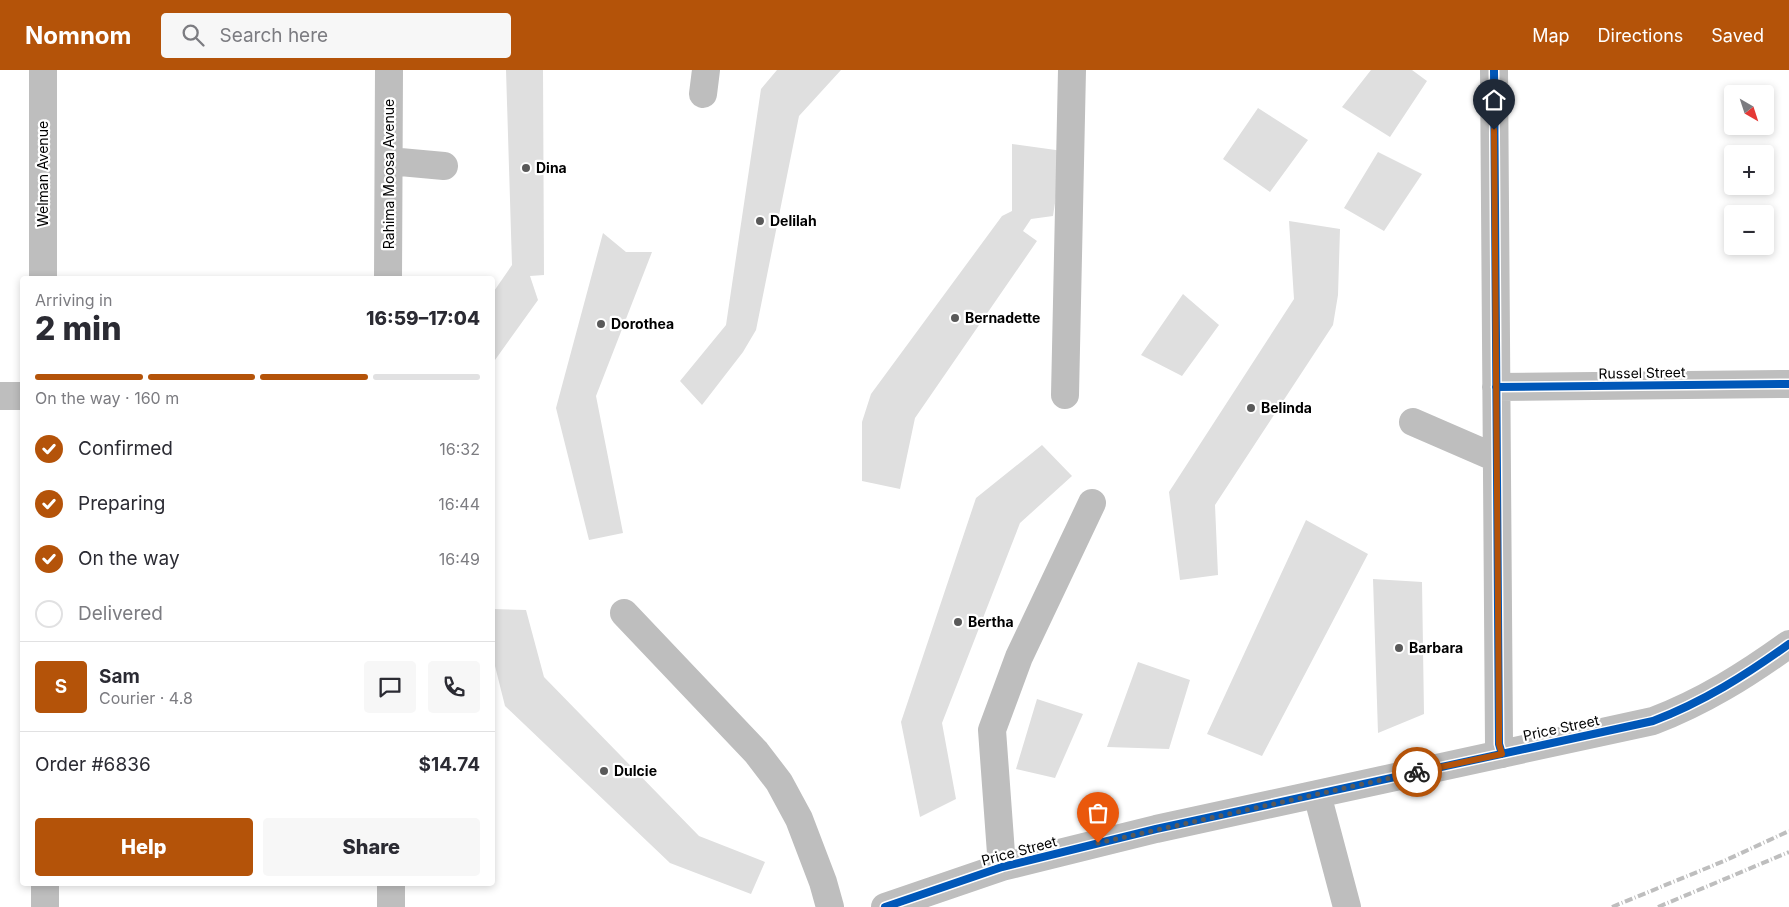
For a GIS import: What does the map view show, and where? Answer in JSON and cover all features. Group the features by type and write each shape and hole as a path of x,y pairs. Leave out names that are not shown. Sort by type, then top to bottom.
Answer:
{"street":[{"name":"Welman Avenue","path":"43,70 43,276"},
{"name":"Rahima Moosa Avenue","path":"388,276 389,70"},
{"path":"1065,395 1072,70"},
{"path":"1494,70 1499,744 1502,754"},
{"path":"388,161 444,166"},
{"name":"Russel Street","path":"1496,387 1789,384"},
{"path":"0,396 20,396"},
{"path":"1413,422 1496,458"},
{"path":"1002,867 992,730 1019,657 1092,503"},
{"path":"624,613 756,752 779,782 799,819 823,882 830,907"},
{"name":"Price Street","path":"886,907 1002,867 1156,829 1653,721 1689,707 1721,689 1789,644"},
{"path":"1317,794 1347,907"},
{"path":"45,886 45,907"},
{"path":"391,886 391,907"}],"building":[{"name":"Dina","path":"506,70 543,70 544,275 530,276 538,300 495,360 495,290 512,265"},
{"name":"Delilah","path":"777,70 841,70 799,116 756,330 743,352 702,405 680,381 726,325 761,89"},
{"path":"1371,70 1412,70 1427,81 1390,137 1342,107"},
{"path":"1258,108 1308,140 1270,192 1223,159"},
{"name":"Bernadette","path":"1012,144 1063,151 1053,216 1031,219 1023,231 1037,241 915,418 900,489 862,481 862,422 871,394 1002,216 1012,211"},
{"path":"1378,152 1422,174 1384,231 1344,208"},
{"name":"Belinda","path":"1289,221 1340,229 1338,295 1333,325 1215,505 1218,575 1180,580 1169,492 1294,299"},
{"name":"Dorothea","path":"603,233 626,252 652,252 596,396 623,533 589,540 556,408"},
{"path":"1183,294 1219,325 1182,376 1141,355"},
{"name":"Bertha","path":"1042,445 1072,476 1020,523 942,723 956,799 920,817 901,722 976,498"},
{"path":"1306,520 1368,554 1262,756 1207,734"},
{"name":"Barbara","path":"1373,579 1422,582 1424,714 1378,733"},
{"name":"Dulcie","path":"495,609 526,610 544,677 699,836 765,862 751,894 670,863 505,706 495,666"},
{"path":"1138,662 1190,680 1169,749 1107,747"},
{"path":"1037,699 1083,714 1055,778 1016,769"}],"railway":[{"path":"1612,907 1724,861 1789,831"},
{"path":"1658,907 1789,852"}],"cycle path":[{"path":"1494,70 1499,744 1502,754"},
{"path":"1496,387 1789,384"},
{"path":"885,907 1002,867 1156,829 1653,721 1724,687 1789,644"}],"way so far":[{"path":"1098,843 1417,772"}],"place":[{"name":"Dina","path":"526,168"},
{"name":"Delilah","path":"760,221"},
{"name":"Bernadette","path":"955,318"},
{"name":"Dorothea","path":"601,324"},
{"name":"Belinda","path":"1251,408"},
{"name":"Bertha","path":"958,622"},
{"name":"Barbara","path":"1399,648"},
{"name":"Dulcie","path":"604,771"}],"route":[{"path":"1417,772 1502,754 1499,744 1494,130"}]}
